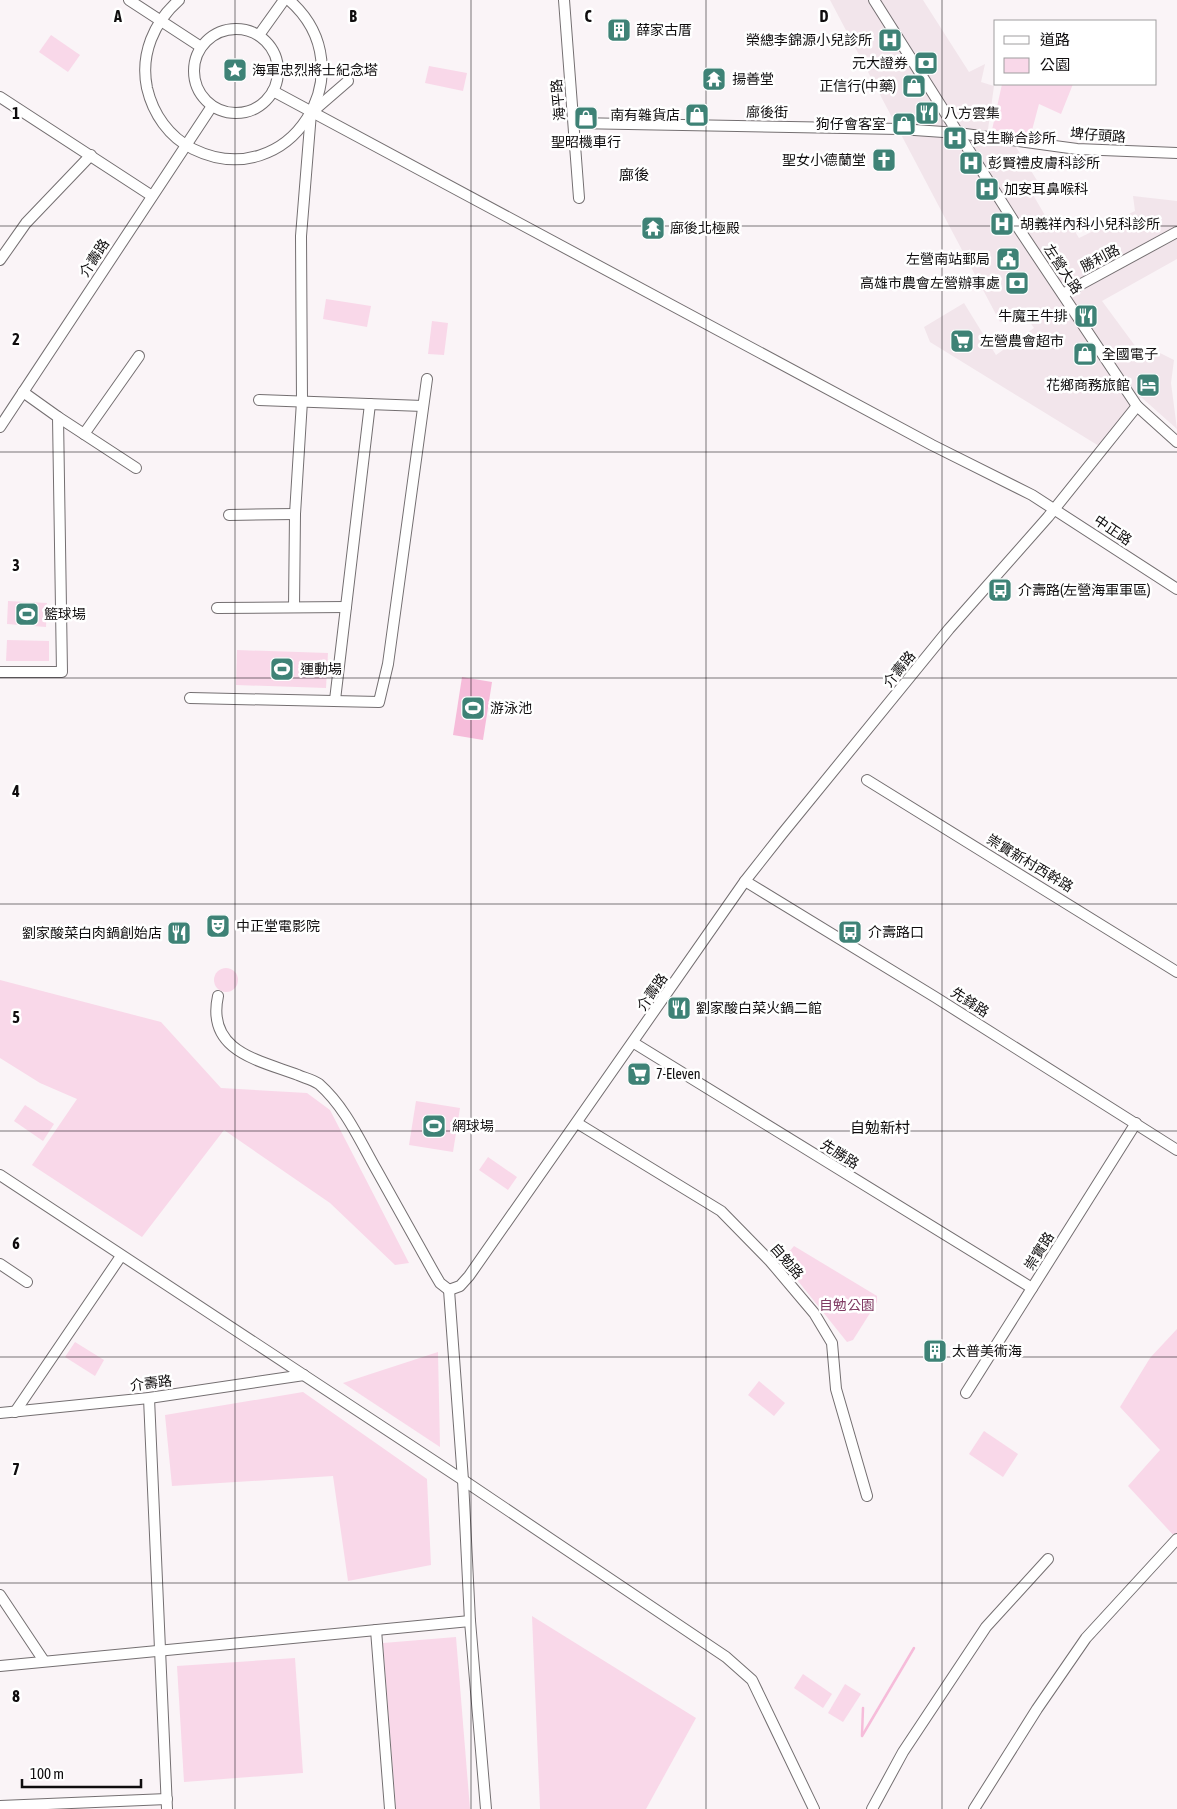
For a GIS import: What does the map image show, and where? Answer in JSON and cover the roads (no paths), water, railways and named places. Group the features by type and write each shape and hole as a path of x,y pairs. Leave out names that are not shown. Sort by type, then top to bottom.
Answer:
{"street":[{"path":"129,0 201,47"},
{"path":"180,0 160,20 148,49 145,64 147,88 154,110 163,124 186,145 204,154 225,158 245,158 265,153 284,143 299,130 312,113 348,81"},
{"path":"259,35 284,0"},
{"path":"289,0 300,9 310,24 318,41 322,59 321,87 312,113 301,236 302,401 295,514 294,607"},
{"name":"海平路","path":"564,0 579,198"},
{"name":"左營大路","path":"874,0 958,133 1137,406 1177,442"},
{"path":"234,28 247,29 259,35 272,48 279,66 278,79 274,91 260,106 241,113 231,113 212,106 198,90 195,79 196,57 201,47 215,34 234,28"},
{"name":"中正路","path":"274,91 932,445 1032,495 1055,508 1177,589"},
{"path":"0,96 152,196"},
{"name":"介壽路","path":"0,427 212,106"},
{"name":"廍後街","path":"574,123 900,129 958,133"},
{"name":"埤仔頭路","path":"958,133 1077,149 1177,152"},
{"path":"0,260 26,223 91,156"},
{"name":"勝利路","path":"1063,294 1177,232"},
{"path":"84,434 139,356"},
{"path":"190,698 379,702 388,664 427,379"},
{"path":"23,392 58,418 136,468"},
{"path":"259,400 423,406"},
{"path":"335,700 370,404"},
{"name":"介壽路","path":"449,1290 460,1286 469,1276 746,881 782,834 943,637 1055,508 1137,406"},
{"path":"0,672 62,672 58,418"},
{"path":"229,515 295,514"},
{"path":"217,608 346,607"},
{"name":"崇實新村西幹路","path":"867,780 1177,972"},
{"name":"先鋒路","path":"746,881 1177,1150"},
{"path":"218,996 215,1009 216,1021 223,1036 236,1051 316,1082 342,1108 440,1283 449,1290 463,1480 470,1621 486,1809"},
{"name":"先勝路","path":"634,1043 1032,1288"},
{"name":"自勉路","path":"576,1123 721,1211 770,1261 814,1313 832,1343 836,1389 867,1496"},
{"name":"崇實路","path":"966,1393 1136,1123"},
{"path":"0,1176 463,1480 726,1656 752,1680 814,1809"},
{"path":"14,1412 121,1256"},
{"path":"0,1264 27,1282"},
{"name":"介壽路","path":"0,1413 149,1398 304,1375"},
{"path":"0,1806 167,1804 149,1398"},
{"path":"974,1809 1037,1709 1086,1638 1177,1539"},
{"path":"872,1809 903,1752 986,1627 1048,1559"},
{"path":"0,1595 44,1661"},
{"path":"0,1666 470,1621"},
{"path":"376,1630 390,1809"}],"waterway":[{"path":"862,1736 914,1648"},
{"path":"862,1735 863,1708"}],"place":[{"name":"薛家古厝","path":"619,30"},
{"name":"榮總李錦源小兒診所","path":"890,40"},
{"name":"元大證券","path":"926,63"},
{"name":"海軍忠烈將士紀念塔","path":"235,70"},
{"name":"揚善堂","path":"714,79"},
{"name":"正信行(中藥)","path":"914,86"},
{"name":"八方雲集","path":"927,113"},
{"name":"南有雜貨店","path":"697,115"},
{"name":"聖昭機車行","path":"586,118"},
{"name":"狗仔會客室","path":"904,124"},
{"name":"良生聯合診所","path":"955,138"},
{"name":"聖女小德蘭堂","path":"884,160"},
{"name":"彭賢禮皮膚科診所","path":"971,163"},
{"name":"加安耳鼻喉科","path":"987,189"},
{"name":"胡義祥內科小兒科診所","path":"1002,224"},
{"name":"廍後北極殿","path":"653,228"},
{"name":"左營南站郵局","path":"1008,259"},
{"name":"高雄市農會左營辦事處","path":"1017,283"},
{"name":"牛魔王牛排","path":"1086,316"},
{"name":"左營農會超市","path":"962,341"},
{"name":"全國電子","path":"1085,354"},
{"name":"花鄉商務旅館","path":"1148,385"},
{"name":"介壽路(左營海軍軍區)","path":"1000,590"},
{"name":"籃球場","path":"27,614"},
{"name":"運動場","path":"282,669"},
{"name":"游泳池","path":"473,708"},
{"name":"中正堂電影院","path":"218,926"},
{"name":"介壽路口","path":"850,932"},
{"name":"劉家酸菜白肉鍋創始店","path":"179,933"},
{"name":"劉家酸白菜火鍋二館","path":"679,1008"},
{"name":"7-Eleven","path":"639,1074"},
{"name":"網球場","path":"434,1126"},
{"name":"太普美術海","path":"935,1351"}],"district":[{"name":"廍後","path":"634,174"},
{"name":"自勉新村","path":"880,1127"}],"park label":[{"name":"自勉公園","path":"847,1305"}]}
